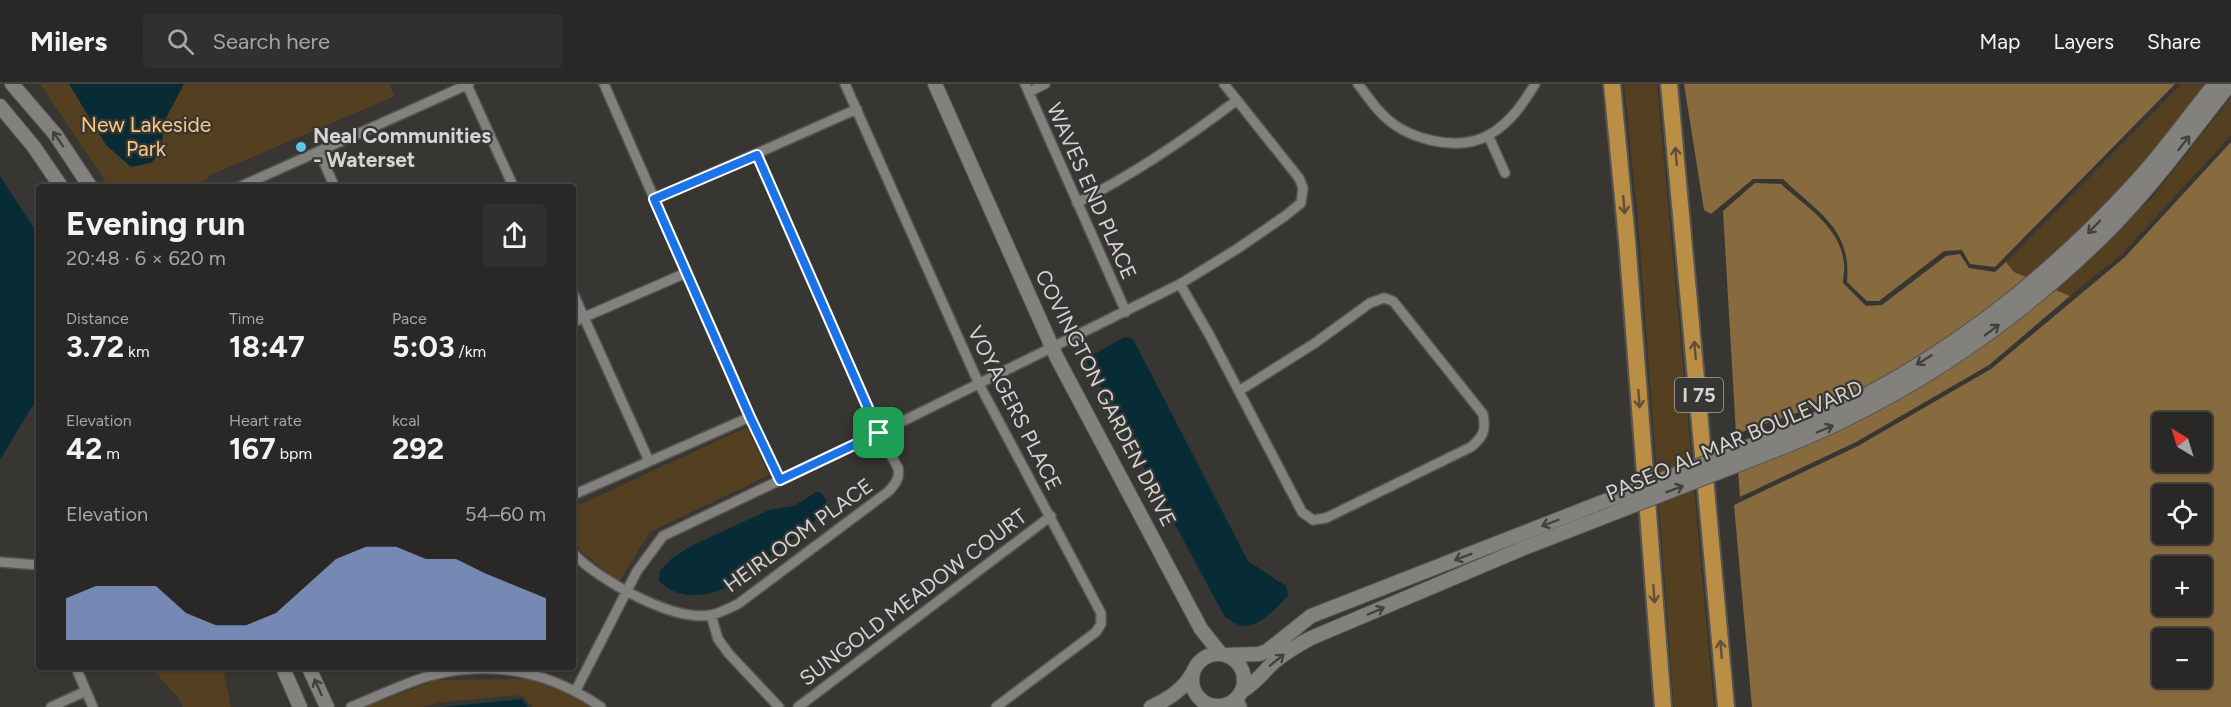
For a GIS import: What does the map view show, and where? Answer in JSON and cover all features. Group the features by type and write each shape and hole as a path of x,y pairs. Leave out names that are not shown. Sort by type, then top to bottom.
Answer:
{"highway":[{"path":"1612,84 1627,240 1663,707"},
{"name":"I 75","path":"1669,84 1726,707"}],"main road":[{"path":"12,84 55,134 88,184"},
{"name":"COVINGTON GARDEN DRIVE","path":"935,84 1053,348 1201,629 1224,654"},
{"path":"2141,186 2215,84"},
{"name":"PASEO AL MAR BOULEVARD","path":"1240,699 1275,662 1311,638 1524,548 1771,452 1828,428 1888,398 1978,341 2040,294 2064,272 2108,231 2141,186 2230,84"},
{"path":"0,106 34,147 59,184"},
{"name":"PASEO AL MAR BOULEVARD","path":"1224,654 1259,654 1276,645 1311,616 1811,422 1900,375 1993,314 2056,262 2141,186"},
{"path":"1151,707 1187,683 1201,652 1201,629"},
{"path":"1224,654 1238,662 1244,683 1240,699 1213,707 1201,700 1192,682 1195,668 1209,655 1224,654"},
{"path":"284,670 300,707"},
{"path":"310,670 327,707"}],"street":[{"path":"246,184 468,84 512,184"},
{"path":"604,84 686,273 780,480"},
{"name":"VOYAGERS PLACE","path":"845,84 979,384 1101,613 1101,624 1096,632 996,707"},
{"path":"1027,88 1045,84"},
{"path":"576,690 637,571 663,536 879,433 1180,284 1237,249 1285,216 1300,202 1303,188 1299,178 1224,84"},
{"path":"1358,84 1382,114 1396,125 1416,135 1439,141 1464,142 1488,135 1515,114 1535,84"},
{"name":"WAVES END PLACE","path":"1027,88 1126,312"},
{"path":"1077,203 1189,137 1236,100"},
{"path":"654,199 856,109"},
{"path":"1488,135 1505,173"},
{"path":"319,151 333,184"},
{"path":"757,155 879,433"},
{"path":"576,321 686,273"},
{"path":"1180,284 1210,336 1302,512 1313,520 1326,519 1471,447 1482,437 1486,427 1483,414 1393,301 1384,297 1370,303 1315,344 1239,391"},
{"path":"576,300 649,461"},
{"path":"576,494 750,417"},
{"name":"HEIRLOOM PLACE","path":"576,556 597,575 626,591 665,608 690,614 711,615 738,604 889,491 899,474 879,433"},
{"name":"SUNGOLD MEADOW COURT","path":"798,707 1051,516"},
{"path":"0,562 36,565"},
{"path":"711,615 718,639 779,707"},
{"path":"77,670 93,707"},
{"path":"351,707 428,676 462,670"},
{"path":"506,670 523,671 576,690 601,707"},
{"path":"51,707 86,691"}],"green space":[{"name":"New Lakeside Park","path":"40,84 389,84 395,96 208,176 198,184 107,184"},
{"path":"1624,84 1657,84 1714,707 1674,707 1638,219"},
{"path":"2181,84 2208,84 2134,178 2029,278 2014,272 2006,262"},
{"path":"2231,97 2231,135 2122,254 2070,296 2056,290 2152,198"},
{"path":"747,427 769,475 650,532 619,582 581,551 576,541 576,507"},
{"path":"153,670 223,670 231,707 183,707 177,696"},
{"path":"528,679 578,697 592,707 533,707 522,695 442,702 422,707 365,707 437,680"}],"shaded area":[{"path":"1684,84 2175,84 1995,267 1970,264 1962,250 1944,251 1879,301 1867,301 1847,282 1847,263 1838,234 1820,212 1783,179 1753,179 1711,214 1704,210"},
{"path":"2231,142 2231,707 1752,707 1734,505 1858,446 1991,369 2125,257"},
{"path":"1755,183 1781,184 1821,219 1836,239 1841,251 1844,266 1843,283 1866,306 1882,305 1946,256 1960,254 1969,268 1995,272 2006,262 2014,272 2029,278 1924,355 1879,380 1848,395 1736,434 1723,211"},
{"path":"2056,290 2070,296 1989,365 1856,442 1740,497 1738,470 1850,423 1909,394 1974,352"}],"water":[{"path":"69,84 184,84 166,118 160,153 151,163 131,167 106,145"},
{"path":"0,176 36,231 36,404 31,408 0,460"},
{"path":"1125,337 1133,339 1248,561 1286,586 1288,595 1268,615 1255,624 1242,626 1225,617 1087,362 1090,356"},
{"path":"816,492 820,492 826,501 825,511 790,542 728,586 712,593 688,595 672,591 659,581 660,571 671,559 691,546 769,510 794,506"},
{"path":"522,699 528,707 441,707"}],"place":[{"name":"Neal Communities - Waterset","path":"301,147"}],"route":[{"path":"757,155 879,433 780,480 654,199 757,155"}]}
